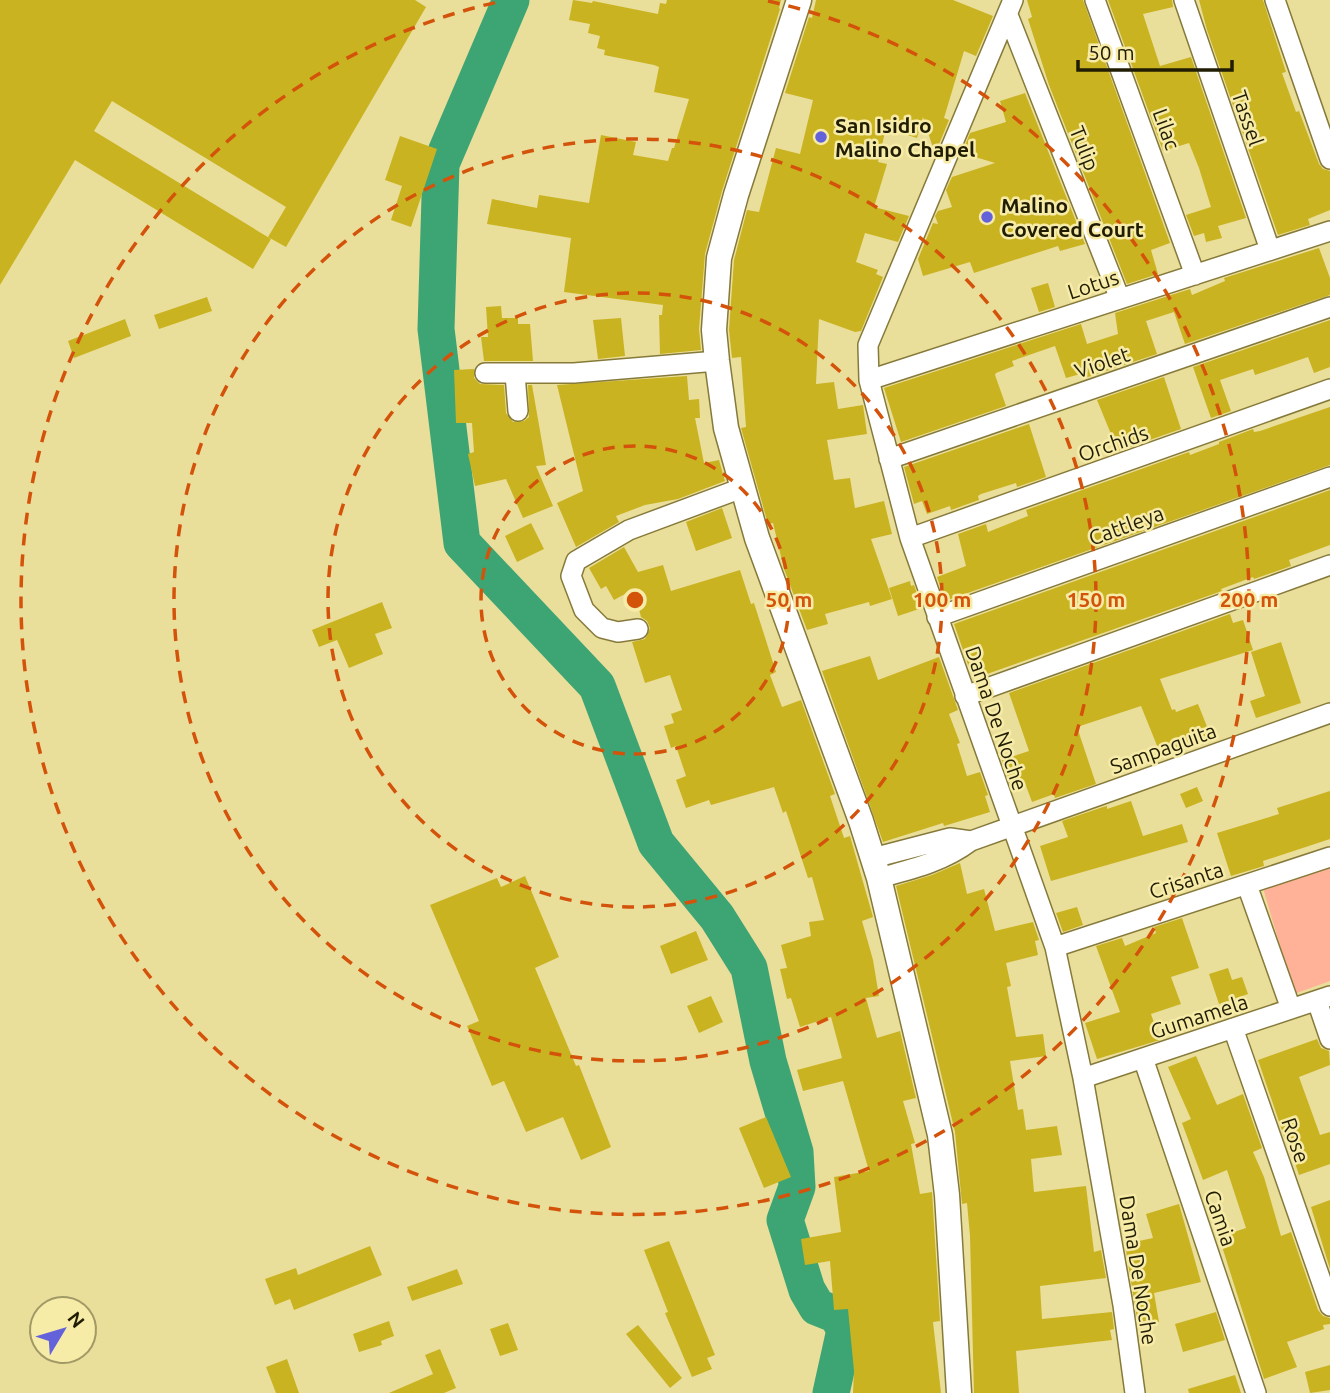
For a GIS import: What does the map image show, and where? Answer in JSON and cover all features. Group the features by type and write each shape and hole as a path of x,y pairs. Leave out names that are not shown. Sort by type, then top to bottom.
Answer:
{"street":[{"path":"799,0 736,195 719,258 714,330 717,360 726,428 757,538 876,868 940,1135 947,1195 959,1393"},
{"name":"Lilac","path":"1096,0 1195,275"},
{"name":"Tassel","path":"1184,0 1270,250"},
{"path":"1275,0 1330,159"},
{"name":"Tulip","path":"1011,8 1120,299"},
{"name":"Dama De Noche","path":"1011,8 868,345 869,380 909,538 1055,947 1083,1078 1123,1305 1135,1393"},
{"name":"Lotus","path":"869,380 1330,231"},
{"name":"Violet","path":"889,459 1330,307"},
{"path":"485,373 574,373 717,360"},
{"path":"515,374 518,411"},
{"name":"Orchids","path":"909,538 1330,389"},
{"name":"Cattleya","path":"937,617 1330,477"},
{"path":"638,629 618,632 602,628 584,610 571,576 576,562 629,530 742,488"},
{"path":"965,696 1330,565"},
{"name":"Sampaguita","path":"971,841 1330,713"},
{"path":"876,868 897,851 950,838 971,841"},
{"path":"876,868 903,871 953,855 971,841"},
{"path":"897,851 903,871"},
{"name":"Crisanta","path":"1055,947 1330,858"},
{"path":"1247,885 1292,1009"},
{"path":"1324,998 1330,1039"},
{"name":"Gumamela","path":"1083,1078 1324,998"},
{"name":"Rose","path":"1233,1028 1330,1306"},
{"name":"Camia","path":"1143,1058 1256,1393"}],"shaded area":[{"path":"1330,857 1330,981 1294,994 1261,881"}],"building":[{"path":"0,0 415,0 426,7 286,247 268,237 286,207 112,101 94,131 271,239 253,269 75,160 0,285"},
{"path":"573,0 593,1 658,14 660,3 666,4 667,0 781,0 705,254 699,329 701,350 660,354 659,315 662,315 663,305 564,292 571,238 487,224 492,199 537,208 539,195 589,203 601,135 636,142 633,155 668,161 674,148 689,99 654,92 659,67 604,55 605,50 597,48 600,36 588,33 590,24 569,20"},
{"path":"816,0 953,0 993,16 976,56 964,51 944,118 949,120 935,154 923,117 917,138 886,128 878,162 887,164 874,207 909,216 898,242 865,233 856,262 878,270 876,274 883,277 861,331 855,332 819,319 816,384 834,382 838,409 863,405 867,434 827,440 834,480 850,478 855,508 884,501 892,534 871,539 892,599 825,614 828,624 807,630 784,569 773,523 768,524 741,428 746,427 741,357 732,358 729,330 734,260 747,210 759,212 776,148 800,154 813,100 785,93"},
{"path":"1027,0 1083,0 1170,243 1151,250 1158,274 1127,284 1049,85 1028,19 1032,17"},
{"path":"1108,0 1172,0 1173,7 1143,14 1160,66 1191,57 1246,218 1218,226 1222,238 1206,242 1204,233 1194,236 1186,215 1211,207 1199,168 1189,143 1163,151"},
{"path":"1199,0 1263,0 1286,72 1282,73 1296,112 1299,111 1319,164 1330,171 1330,210 1308,219 1310,225 1278,235"},
{"path":"1025,93 1085,244 1060,251 1058,246 974,273 970,262 923,276 918,259 933,223 938,224 935,216 938,211 952,207 946,190 952,177 995,163 962,153 970,133 1006,122 1000,101"},
{"path":"400,136 437,149 411,227 391,220 402,186 385,180"},
{"path":"1319,248 1330,278 1330,295 1185,344 1174,312 1146,321 1157,354 1085,378 1084,373 1066,378 1055,346 1012,361 1014,366 996,373 1006,406 901,442 884,388 1081,324 1087,344 1118,334 1115,313 1190,289 1192,295 1225,281 1224,278"},
{"path":"1048,283 1055,307 1039,312 1031,288"},
{"path":"207,297 212,311 159,329 154,315"},
{"path":"501,306 502,318 518,318 518,324 530,324 533,361 484,361 481,337 488,337 486,307"},
{"path":"621,318 625,356 598,359 593,320"},
{"path":"125,319 131,336 74,358 68,341"},
{"path":"1330,320 1330,367 1314,373 1308,357 1255,375 1253,369 1220,380 1231,411 1211,418 1193,367"},
{"path":"474,369 474,378 480,384 504,385 506,413 513,422 524,421 529,417 528,385 532,385 546,465 536,466 553,506 523,518 506,479 475,486 468,454 474,452 472,423 456,423 454,370"},
{"path":"687,376 689,400 699,399 700,418 695,418 704,463 719,460 725,481 678,499 645,505 616,516 619,522 576,547 557,503 583,491 557,385"},
{"path":"1164,377 1181,429 1118,451 1097,400"},
{"path":"1330,407 1330,465 945,601 937,577 966,566 958,534 986,524 988,532 1028,516 1026,510 1189,452 1190,455 1253,429 1254,432 1260,431"},
{"path":"1029,424 1046,477 1017,487 1016,483 981,494 978,496 979,500 951,510 950,506 927,514 922,501 914,504 904,467"},
{"path":"1330,490 1330,545 1289,560 1291,566 1254,579 1253,577 1221,589 1222,591 973,679 954,624"},
{"path":"722,508 732,538 696,551 686,522"},
{"path":"531,523 544,549 517,562 505,536"},
{"path":"624,547 638,572 663,565 671,591 740,570 751,604 754,603 776,672 770,675 782,707 801,700 835,794 830,796 844,838 850,836 873,917 862,921 873,960 879,996 866,998 877,1038 900,1031 916,1098 903,1101 915,1143 911,1144 920,1194 932,1192 940,1321 933,1322 941,1393 853,1393 854,1371 848,1309 834,1310 830,1261 805,1265 801,1239 841,1232 834,1177 869,1171 843,1081 803,1091 797,1070 842,1058 831,1017 800,1027 791,998 787,999 780,969 787,968 781,945 811,936 809,922 824,920 812,877 808,878 786,811 783,813 774,787 711,805 709,800 686,808 676,780 686,776 676,746 671,748 664,726 674,723 671,714 682,710 670,675 645,683 632,642 645,639 650,628 647,621 641,617 634,589 614,600 606,586 601,589 589,568"},
{"path":"910,581 922,608 898,616 889,588"},
{"path":"382,602 392,628 375,634 383,654 349,668 337,640 319,647 312,630"},
{"path":"1230,614 1233,623 1243,620 1253,650 1160,679 1172,710 1175,709 1176,712 1198,704 1210,734 1160,753 1141,706 1077,727 1096,784 1055,798 1054,794 1032,802 1025,783 1011,787 1002,760 1029,751 1009,693"},
{"path":"1281,642 1301,703 1256,718 1250,701 1265,696 1251,652"},
{"path":"870,656 878,680 939,657 958,710 949,714 960,743 957,744 967,776 980,772 988,795 985,796 990,812 883,842 822,671"},
{"path":"1197,787 1203,801 1186,808 1180,794"},
{"path":"1330,791 1330,839 1263,861 1264,866 1231,876 1217,833 1279,814 1277,808"},
{"path":"1131,801 1143,836 1182,824 1188,842 1051,881 1040,846 1068,837 1062,821"},
{"path":"960,863 967,894 984,889 995,931 1033,922 1039,940 1035,941 1038,955 1006,963 1011,986 1007,987 1016,1037 1043,1034 1046,1056 1010,1061 1018,1110 1023,1109 1026,1130 1057,1126 1062,1155 1031,1159 1034,1192 1086,1186 1094,1252 1101,1250 1106,1278 1040,1286 1042,1319 1112,1312 1114,1329 1110,1330 1112,1340 1016,1351 1019,1393 974,1393 967,1203 962,1204 955,1132 896,886"},
{"path":"525,876 559,957 535,968 576,1066 579,1065 611,1147 581,1160 563,1117 526,1132 504,1081 492,1086 467,1026 479,1021 430,905 497,878 501,887"},
{"path":"1077,907 1083,925 1063,932 1056,913"},
{"path":"1182,918 1199,968 1171,977 1181,1004 1151,1014 1160,1040 1097,1059 1085,1023 1120,1012 1096,946 1122,938 1125,946 1156,933 1154,927"},
{"path":"696,931 708,960 671,974 660,946"},
{"path":"1228,968 1232,980 1242,977 1248,994 1219,1004 1209,974"},
{"path":"711,996 723,1022 699,1033 687,1006"},
{"path":"1317,1039 1321,1048 1329,1051 1330,1065 1299,1077 1320,1135 1330,1132 1330,1164 1299,1175 1258,1060"},
{"path":"1196,1056 1217,1105 1243,1094 1262,1148 1253,1152 1264,1177 1281,1236 1291,1232 1318,1310 1323,1316 1330,1318 1330,1324 1323,1325 1324,1329 1287,1342 1297,1367 1264,1379 1219,1237 1246,1228 1227,1170 1203,1180 1182,1123 1191,1119 1168,1067"},
{"path":"766,1117 791,1177 764,1188 739,1128"},
{"path":"1330,1200 1330,1269 1311,1207"},
{"path":"1179,1204 1201,1282 1154,1293 1159,1322 1138,1325 1125,1244 1153,1238 1146,1214"},
{"path":"669,1241 715,1355 707,1358 712,1369 692,1377 665,1313 668,1312 644,1250"},
{"path":"370,1246 382,1275 294,1310 290,1299 275,1305 265,1279 296,1268 298,1275"},
{"path":"457,1269 463,1284 412,1301 407,1287"},
{"path":"1216,1312 1225,1340 1183,1352 1175,1324"},
{"path":"389,1321 394,1336 381,1341 382,1345 359,1352 353,1334"},
{"path":"508,1323 518,1350 500,1356 490,1329"},
{"path":"638,1325 682,1378 670,1388 626,1334"},
{"path":"440,1349 456,1388 444,1393 389,1393 433,1374 425,1355"},
{"path":"287,1359 299,1393 276,1393 266,1367"},
{"path":"1330,1365 1330,1390 1310,1393 1305,1372"},
{"path":"1235,1375 1241,1393 1189,1393 1188,1389"}],"waterway":[{"path":"511,0 441,164 436,329 462,543 597,686 656,843 717,917 749,968 768,1061 795,1152 797,1187 785,1220 807,1290 817,1307 837,1315 845,1330 831,1393"}],"place":[{"name":"San Isidro Malino Chapel","path":"821,137"},
{"name":"Malino Covered Court","path":"987,217"}]}
